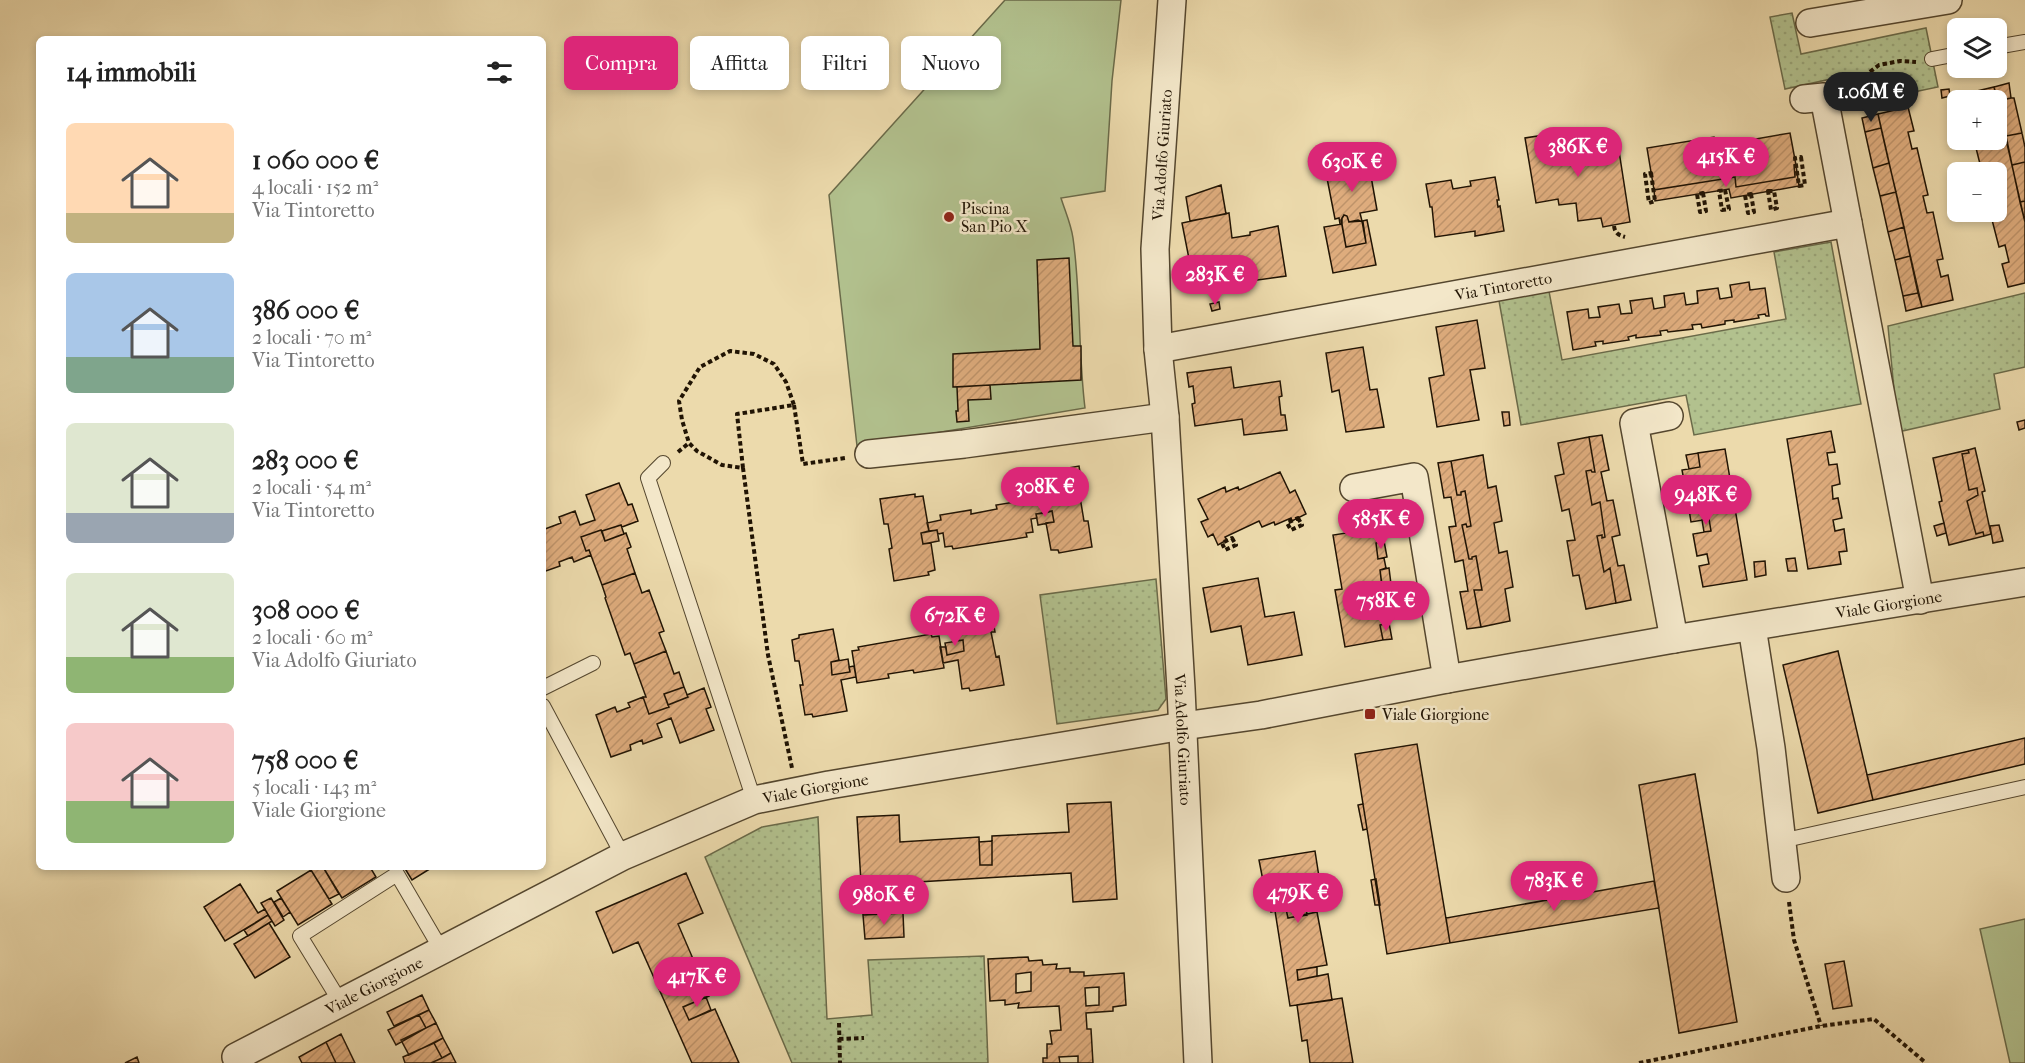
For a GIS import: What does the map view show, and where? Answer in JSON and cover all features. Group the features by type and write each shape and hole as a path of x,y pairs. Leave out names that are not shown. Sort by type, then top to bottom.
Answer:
{"street":[{"name":"Via Adolfo Giuriato","path":"1172,0 1155,249 1158,349 1165,417 1183,726 1198,1063"},
{"path":"1810,23 1917,3 1948,0"},
{"path":"1815,101 1848,223 1920,600"},
{"name":"Via Tintoretto","path":"1158,349 1848,223"},
{"path":"1669,416 1634,423 1674,639"},
{"path":"869,454 964,444 1165,417"},
{"path":"1354,488 1414,477 1447,679"},
{"name":"Viale Giorgione","path":"237,1060 341,1003 623,856 754,800 1183,726 1261,715 1674,639 2025,582"},
{"path":"1752,627 1771,748 1786,878"}],"lane":[{"path":"2007,45 2025,42"},
{"path":"1932,59 1947,56"},
{"path":"663,463 648,478 754,800"},
{"path":"546,686 593,663"},
{"path":"546,712 623,856"},
{"path":"1781,842 2025,787"},
{"path":"341,1003 300,936 398,873 442,951"}],"path":[{"path":"1815,101 1879,65 1900,61 1914,63 1932,59"},
{"path":"1801,157 1805,185 1799,186 1795,158 1801,157"},
{"path":"1651,173 1655,201 1649,202 1645,174 1651,173"},
{"path":"1725,190 1729,209 1722,210 1719,191 1725,190"},
{"path":"1774,191 1777,208 1771,210 1768,192 1774,191"},
{"path":"1745,195 1751,195 1754,212 1748,213 1745,195"},
{"path":"1614,226 1618,235 1632,236"},
{"path":"743,468 722,465 697,451 689,443 679,401 700,367 730,351 754,354 774,364 786,382 794,405 803,464 869,454"},
{"path":"794,405 737,414 768,654 797,792"},
{"path":"1786,878 1794,940 1821,1026"},
{"path":"1639,1063 1821,1026 1874,1019 1926,1063"},
{"path":"838,1023 840,1063"},
{"path":"839,1039 864,1038"}],"green space":[{"name":"Piscina San Pio X","path":"1005,0 1121,0 1112,81 1105,191 1061,198 1072,233 1076,259 1085,408 857,446 829,195 924,90 1001,90 1001,36 973,36"},
{"path":"1792,13 1801,54 1926,28 1938,87 1837,108 1831,79 1785,89 1770,17"},
{"path":"1831,242 1861,404 1694,435 1686,395 1521,425 1498,295 1548,286 1562,360 1786,319 1774,252"},
{"path":"2025,293 2025,367 1994,374 2000,409 1898,432 1888,326"},
{"path":"1156,579 1166,699 1158,710 1057,724 1040,595"},
{"path":"818,817 827,1019 872,1015 868,960 984,956 988,1063 792,1063 705,857 762,827"},
{"path":"2025,919 2025,1063 2010,1063 1980,929"}],"building":[{"path":"2009,83 2011,98 2007,99 2007,90 1995,90 1994,87"},
{"path":"1949,89 1947,97 1942,98 1941,90"},
{"path":"1907,93 1909,102 1900,104 1899,95"},
{"path":"2014,98 2022,133 2007,136 2007,99"},
{"path":"1908,107 1914,131 1908,132 1912,149 1917,148 1928,195 1923,196 1927,213 1933,212 1943,259 1937,260 1941,277 1948,275 1953,300 1922,307 1878,114"},
{"path":"1878,114 1881,128 1865,132 1862,118"},
{"path":"1881,128 1889,163 1873,168 1865,132"},
{"path":"1577,130 1581,156 1619,151 1630,222 1603,227 1601,218 1578,221 1576,203 1559,205 1558,199 1536,203 1525,138"},
{"path":"1790,133 1796,165 1794,165 1795,177 1736,187 1735,177 1654,190 1647,148 1714,137 1716,146"},
{"path":"2022,133 2025,162 2012,165 2007,136"},
{"path":"2007,144 2025,222 2025,283 2008,287 2002,264 2009,262 2005,245 1999,247 1993,222 2007,222 2007,162 1980,162 1976,150 2007,150"},
{"path":"2025,162 2025,201 2020,202 2012,165"},
{"path":"1889,163 1896,192 1880,196 1873,168"},
{"path":"1369,165 1377,210 1360,213 1362,221 1349,222 1347,216 1344,215 1342,224 1340,224 1339,218 1335,219 1326,173"},
{"path":"1794,165 1796,165 1799,186 1731,198 1729,189 1655,201 1654,190 1735,177 1736,187 1795,177"},
{"path":"1495,177 1498,207 1500,206 1504,231 1475,236 1475,231 1435,237 1432,207 1430,207 1426,184 1451,180 1453,189 1471,186 1470,181"},
{"path":"1221,185 1226,214 1190,221 1186,197"},
{"path":"1896,192 1904,227 1888,232 1880,196"},
{"path":"2025,201 2025,222 2020,202"},
{"path":"1229,213 1232,238 1278,226 1286,276 1250,281 1251,283 1240,285 1236,261 1191,269 1182,223"},
{"path":"1344,215 1347,216 1349,222 1358,220 1363,222 1366,243 1346,247 1341,220"},
{"path":"1367,220 1376,265 1333,273 1324,227 1342,224 1346,247 1366,243 1362,221"},
{"path":"1904,227 1910,256 1895,260 1888,232"},
{"path":"1910,256 1918,293 1903,296 1895,260"},
{"path":"1069,258 1073,346 1081,346 1081,380 953,387 953,354 1040,349 1037,260"},
{"path":"1749,282 1750,290 1765,288 1769,316 1758,315 1759,318 1725,321 1725,324 1702,328 1701,324 1692,325 1693,329 1660,331 1661,335 1636,338 1636,335 1628,337 1629,340 1603,344 1603,341 1595,342 1596,346 1573,350 1567,312 1588,309 1589,318 1600,317 1598,307 1619,304 1621,314 1632,313 1630,301 1652,298 1654,309 1665,307 1664,296 1684,293 1686,305 1698,303 1697,291 1718,288 1720,299 1732,297 1730,285"},
{"path":"1918,293 1922,307 1906,311 1903,296"},
{"path":"1219,302 1220,309 1212,311 1210,304"},
{"path":"1477,320 1485,368 1470,370 1479,420 1437,427 1429,378 1444,375 1436,327"},
{"path":"1363,347 1370,390 1377,389 1384,427 1346,432 1339,390 1332,392 1326,353"},
{"path":"1231,367 1234,388 1280,381 1281,415 1285,415 1287,430 1244,435 1242,419 1195,426 1192,404 1195,403 1193,386 1189,387 1187,373"},
{"path":"990,385 991,399 968,400 969,421 957,422 957,387"},
{"path":"1502,412 1509,412 1510,425 1504,426"},
{"path":"2025,420 2025,428 2019,430 2017,422"},
{"path":"1831,431 1835,452 1827,453 1829,465 1837,464 1840,484 1832,486 1833,499 1838,498 1842,518 1833,520 1835,531 1844,529 1847,551 1839,552 1841,564 1808,569 1787,439"},
{"path":"1602,435 1609,470 1601,472 1607,501 1613,500 1620,535 1612,537 1618,566 1624,565 1631,600 1616,603 1610,568 1604,572 1597,536 1605,537 1600,502 1592,505 1586,471 1595,472 1589,437"},
{"path":"1589,437 1595,472 1586,471 1592,505 1600,502 1605,537 1597,536 1604,572 1610,568 1616,603 1586,609 1579,575 1573,576 1567,541 1575,540 1569,509 1562,511 1555,476 1564,474 1558,443"},
{"path":"1975,448 1985,491 1982,492 1991,534 1984,536 1983,532 1976,534 1967,501 1978,495 1977,488 1969,490 1962,454 1969,453 1968,450"},
{"path":"1725,449 1747,580 1703,587 1699,566 1709,564 1707,554 1697,556 1693,534 1711,531 1709,519 1691,522 1688,503 1707,500 1705,487 1686,491 1682,470 1700,467 1698,453"},
{"path":"1968,450 1969,453 1962,454 1969,490 1977,488 1978,495 1967,501 1976,534 1983,532 1984,536 1949,545 1939,502 1942,501 1933,458"},
{"path":"1698,453 1700,467 1689,469 1686,455"},
{"path":"1483,455 1488,488 1496,486 1502,521 1494,523 1499,553 1507,551 1513,587 1505,589 1510,621 1481,627 1474,590 1482,590 1476,556 1469,559 1462,525 1471,526 1465,491 1457,495 1451,461"},
{"path":"1451,461 1457,495 1465,491 1471,526 1462,525 1469,559 1476,556 1482,590 1474,590 1481,627 1467,629 1460,592 1468,591 1463,560 1455,562 1449,527 1456,526 1451,497 1444,498 1438,463"},
{"path":"1079,466 1084,496 1080,497 1084,521 1088,521 1092,547 1059,553 1058,550 1051,550 1046,523 1054,522 1052,511 1045,513 1038,477 1046,475 1045,472"},
{"path":"1280,472 1290,493 1295,490 1306,514 1292,521 1291,518 1275,525 1274,522 1262,527 1259,521 1225,537 1227,540 1218,545 1213,534 1208,537 1201,522 1208,519 1198,499 1225,487 1226,492 1238,487 1239,490"},
{"path":"619,483 628,505 632,504 638,521 581,537 586,551 589,550 591,555 574,562 572,557 559,562 560,566 546,571 546,529 561,523 559,517 575,511 580,525 595,520 586,495"},
{"path":"1705,487 1707,500 1699,501 1698,489"},
{"path":"915,494 915,497 923,496 929,531 921,533 923,544 931,543 935,570 928,572 929,575 894,581 888,524 884,524 880,499"},
{"path":"1028,500 1028,505 1043,502 1045,513 1036,514 1037,518 1031,519 1033,532 1026,533 1027,537 953,549 952,546 945,547 943,533 938,534 937,530 929,531 927,523 941,520 940,515 971,510 971,514 997,509 996,505"},
{"path":"1052,511 1054,522 1038,525 1036,514"},
{"path":"1709,519 1711,531 1704,532 1702,520"},
{"path":"1944,523 1946,533 1937,536 1934,526"},
{"path":"621,525 624,534 605,541 602,531"},
{"path":"1999,525 2003,541 1993,543 1990,526"},
{"path":"1378,528 1380,542 1376,543 1378,559 1384,558 1386,568 1380,570 1383,596 1377,597 1379,613 1385,612 1387,623 1380,625 1383,640 1345,647 1335,590 1342,589 1333,535"},
{"path":"601,530 605,541 626,533 631,547 627,549 635,573 602,585 589,550 586,551 581,537"},
{"path":"937,530 939,541 923,544 921,533"},
{"path":"1384,541 1387,557 1378,559 1376,543"},
{"path":"1795,558 1797,571 1788,571 1786,559"},
{"path":"1765,561 1766,575 1755,577 1754,562"},
{"path":"1389,568 1391,584 1382,585 1380,570"},
{"path":"635,573 642,593 649,590 664,631 659,633 666,651 634,664 630,653 625,655 602,585"},
{"path":"1258,578 1265,617 1294,612 1302,655 1248,665 1241,626 1211,632 1203,588"},
{"path":"1386,596 1389,612 1379,613 1377,597"},
{"path":"990,603 995,632 991,632 996,657 999,656 1004,685 970,691 969,688 962,689 958,660 943,663 940,647 946,647 947,655 964,651 963,640 954,641 950,614 957,613 956,609"},
{"path":"1389,623 1392,639 1383,640 1380,625"},
{"path":"833,629 839,660 831,662 832,675 850,672 849,667 854,666 856,677 841,680 847,711 813,717 812,714 805,715 799,661 795,661 792,640 799,638 799,635"},
{"path":"931,634 932,637 939,636 944,668 888,674 889,678 857,683 852,651 859,650 858,647"},
{"path":"963,640 964,651 947,655 945,643"},
{"path":"666,651 674,674 679,672 684,687 664,694 669,707 649,714 643,697 646,697 634,664"},
{"path":"1838,651 1873,800 1818,813 1783,665"},
{"path":"848,659 850,672 832,675 831,662"},
{"path":"684,687 688,697 668,705 664,694"},
{"path":"704,688 711,707 706,709 714,730 680,743 671,718 657,724 662,737 643,744 642,740 630,745 631,750 611,757 596,715 615,707 617,712 630,707 628,703 643,697 649,714 669,707 668,705"},
{"path":"2025,738 2025,764 1873,800 1867,775"},
{"path":"1417,744 1450,943 1387,954 1355,754"},
{"path":"1695,774 1737,1022 1679,1033 1639,785"},
{"path":"1111,802 1117,899 1073,902 1071,873 901,883 903,913 863,915 857,817 899,815 900,842 979,837 980,865 992,865 992,836 1069,832 1067,804"},
{"path":"1363,804 1367,829 1363,830 1358,805"},
{"path":"992,841 992,865 980,865 979,842"},
{"path":"1315,851 1319,877 1316,878 1319,902 1286,909 1288,918 1317,912 1327,965 1297,970 1298,980 1328,974 1332,1000 1290,1006 1275,911 1271,912 1268,885 1264,886 1259,860"},
{"path":"311,870 325,870 339,894 329,899"},
{"path":"311,870 332,904 298,925 277,891"},
{"path":"325,870 372,870 376,877 342,898"},
{"path":"406,870 428,870 412,880"},
{"path":"686,873 703,913 678,924 709,996 683,1007 689,1020 715,1009 739,1063 692,1063 638,942 613,953 596,912"},
{"path":"1376,879 1380,905 1375,905 1371,880"},
{"path":"1654,881 1659,908 1450,943 1446,918"},
{"path":"240,884 258,913 265,909 268,915 225,941 204,907"},
{"path":"271,898 284,920 275,926 261,903"},
{"path":"281,898 290,912 283,917 274,902"},
{"path":"1306,905 1307,915 1288,918 1286,909"},
{"path":"903,913 904,937 865,939 863,915"},
{"path":"268,915 272,921 248,936 244,930"},
{"path":"269,923 290,957 255,978 234,944"},
{"path":"1028,957 1029,961 1042,960 1043,965 1057,964 1056,969 1070,968 1070,972 1084,972 1084,976 1124,973 1126,1005 1113,1007 1113,1011 1086,1013 1087,1029 1091,1029 1093,1063 1043,1063 1043,1058 1047,1058 1047,1044 1052,1044 1050,1031 1061,1030 1059,1006 1018,1008 1019,1003 1005,1005 1005,1000 990,1001 988,959","holes":["1031,972 1031,991 1016,993 1016,974"]},
{"path":"1844,961 1852,1006 1833,1009 1825,964"},
{"path":"1317,967 1317,976 1298,980 1297,970"},
{"path":"1099,987 1099,1005 1086,1006 1085,988"},
{"path":"422,995 429,1010 394,1026 387,1012"},
{"path":"706,997 711,1010 689,1020 683,1007"},
{"path":"1342,998 1353,1063 1310,1063 1307,1040 1302,1041 1297,1005"},
{"path":"429,1010 436,1023 426,1028 419,1015"},
{"path":"419,1015 426,1028 396,1045 388,1030"},
{"path":"436,1023 443,1038 409,1055 401,1040"},
{"path":"341,1034 355,1063 336,1063 326,1042"},
{"path":"443,1038 451,1053 442,1058 434,1043"},
{"path":"326,1042 336,1063 302,1063 299,1057"},
{"path":"434,1043 442,1058 431,1063 405,1063 403,1057"},
{"path":"451,1053 456,1063 431,1063 442,1058"},
{"path":"1078,1056 1078,1063 1060,1063 1059,1057"},
{"path":"137,1057 139,1063 125,1063"}],"place":[{"name":"Piscina San Pio X","path":"949,217"},
{"name":"Viale Giorgione","path":"1370,714"}]}
